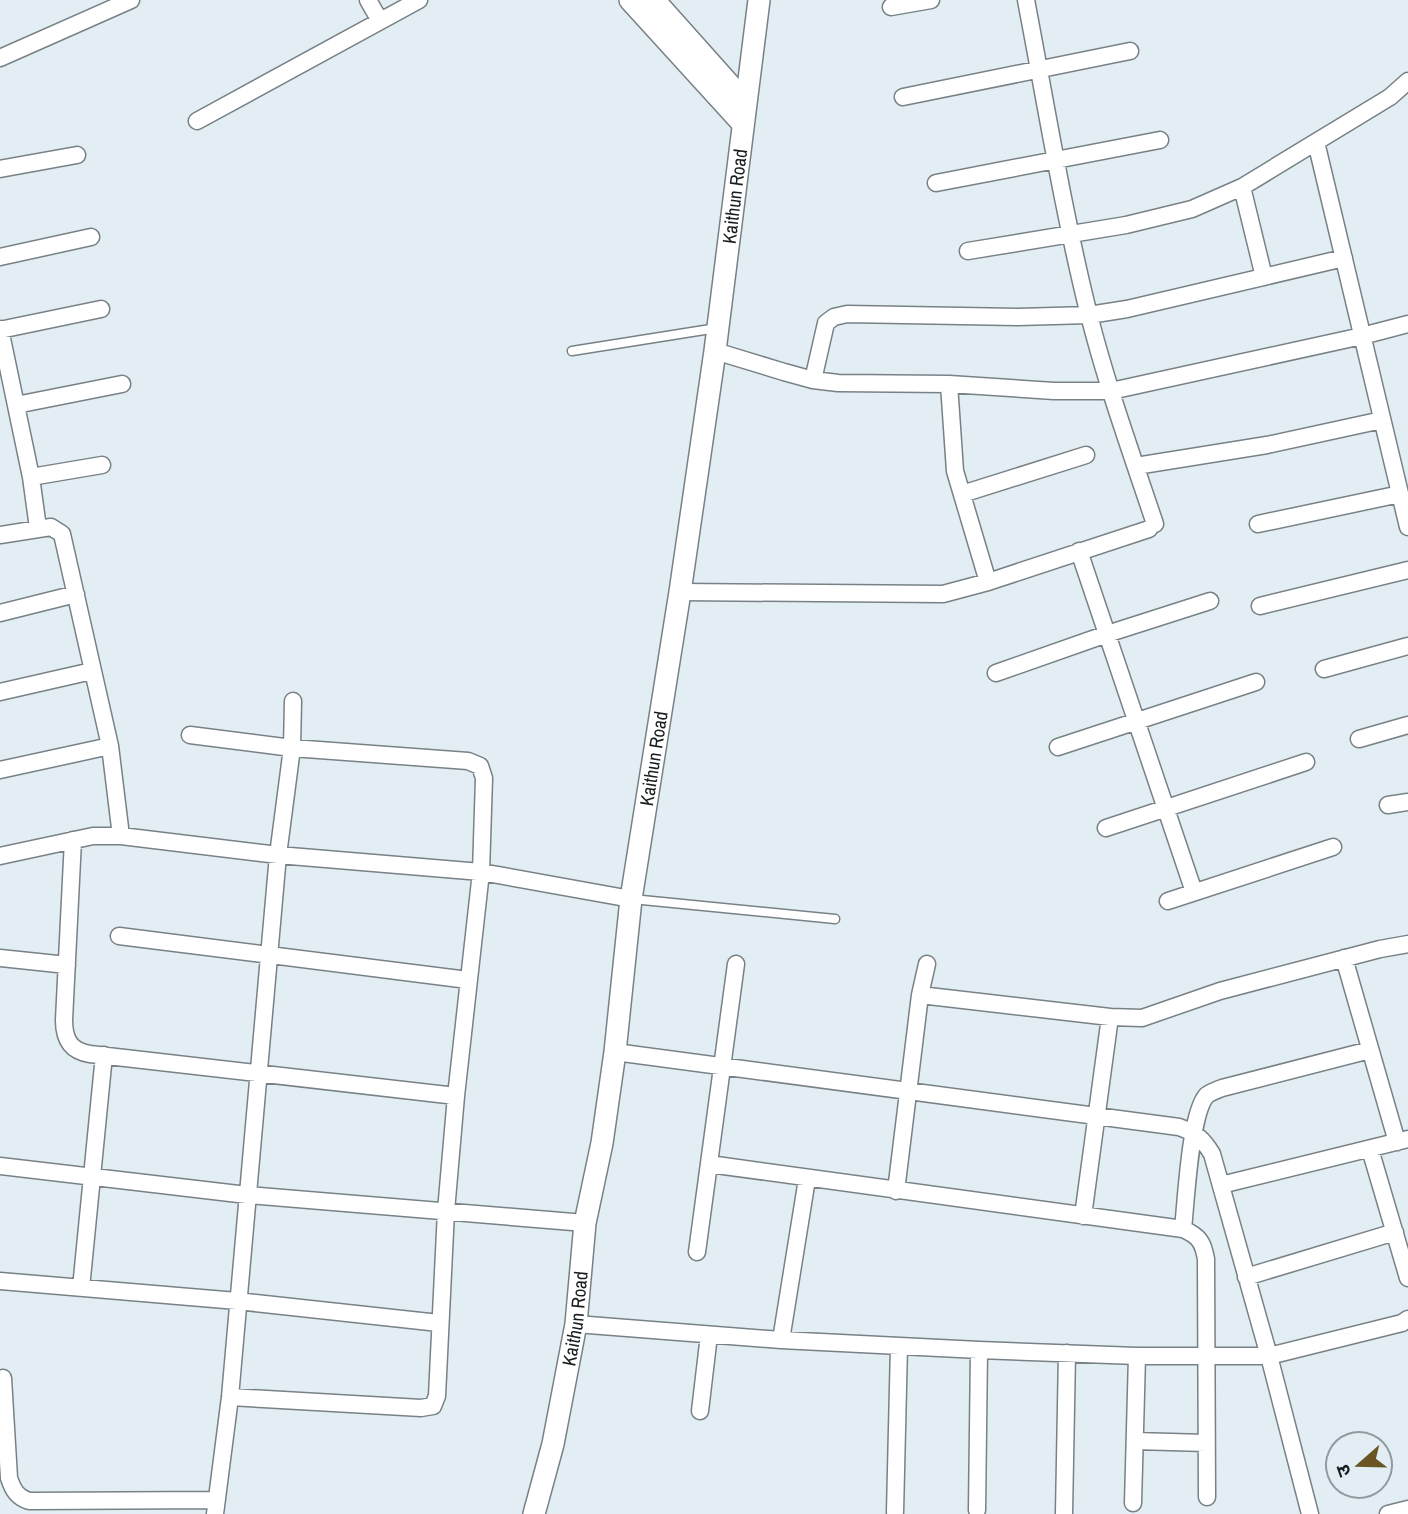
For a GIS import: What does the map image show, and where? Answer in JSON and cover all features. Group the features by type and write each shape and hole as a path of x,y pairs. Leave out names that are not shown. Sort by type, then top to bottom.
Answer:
{"street":[{"path":"0,58 131,0"},
{"path":"368,0 380,22"},
{"path":"197,121 419,0"},
{"path":"630,0 743,124"},
{"path":"654,0 746,102"},
{"name":"Kaithun Road","path":"534,1514 553,1444 576,1324 585,1223 602,1143 615,1052 631,899 715,351 759,0"},
{"path":"891,7 931,0"},
{"path":"680,592 943,594 988,582 1152,526 1089,315 1026,0"},
{"path":"903,97 1130,51"},
{"path":"968,251 1126,225 1192,209 1242,187 1390,97 1408,81"},
{"path":"936,183 1160,141"},
{"path":"1316,142 1408,527"},
{"path":"0,169 77,155"},
{"path":"1242,187 1264,277"},
{"path":"0,257 91,237"},
{"path":"813,380 826,323 834,317 847,314 1018,317 1089,315 1128,309 1343,258"},
{"path":"38,528 31,477 0,329 101,309"},
{"path":"715,351 813,380 838,383 949,384 1055,391 1111,391 1408,324"},
{"path":"16,405 121,384"},
{"path":"949,384 955,471 988,582"},
{"path":"1136,466 1267,445 1382,420"},
{"path":"962,494 1086,455"},
{"path":"31,477 102,465"},
{"path":"1258,524 1400,494"},
{"path":"0,535 51,527 62,534 110,746 121,836"},
{"path":"1079,551 1194,892"},
{"path":"1260,606 1408,570"},
{"path":"0,613 76,594"},
{"path":"996,673 1210,601"},
{"path":"1324,669 1408,646"},
{"path":"0,692 92,671"},
{"path":"1058,747 1256,682"},
{"path":"3,1378 9,1478 12,1487 22,1499 216,1507 230,1397 278,855 292,748 293,701"},
{"path":"1359,739 1408,725"},
{"path":"190,735 292,748 468,761 480,766 484,778 481,872 446,1211 437,1396 433,1405 421,1408 230,1397"},
{"path":"0,770 110,746"},
{"path":"1106,828 1306,762"},
{"path":"1388,805 1408,802"},
{"path":"0,856 93,836 121,836 278,855 481,872 631,899"},
{"path":"73,840 64,1020 66,1038 70,1045 80,1052 456,1096"},
{"path":"1168,901 1334,847"},
{"path":"119,936 468,980"},
{"path":"920,995 1110,1017 1142,1018 1194,999 1344,958 1408,944"},
{"path":"0,958 67,965"},
{"path":"1220,1185 1402,1141 1370,1049 1344,958"},
{"path":"696,1252 736,964"},
{"path":"895,1191 920,995 927,964"},
{"path":"1083,1216 1110,1017"},
{"path":"1183,1229 1194,1132 1201,1105 1208,1094 1370,1049"},
{"path":"615,1052 1179,1127 1194,1132 1212,1154 1310,1514"},
{"path":"81,1288 104,1055"},
{"path":"1370,1149 1408,1278"},
{"path":"709,1164 1183,1229 1195,1235 1203,1243 1206,1259 1207,1497"},
{"path":"0,1167 247,1195 585,1223"},
{"path":"781,1340 807,1178"},
{"path":"1246,1277 1395,1232"},
{"path":"0,1281 237,1301 439,1323"},
{"path":"576,1324 781,1340 979,1350 1136,1356 1269,1356 1402,1323 1408,1319"},
{"path":"700,1411 709,1335"},
{"path":"895,1512 899,1346"},
{"path":"977,1510 979,1350"},
{"path":"1064,1513 1067,1353"},
{"path":"1133,1503 1136,1356"},
{"path":"1135,1441 1206,1443"},
{"path":"1388,1514 1408,1509"}],"lane":[{"path":"572,351 718,327"},
{"path":"631,899 835,919"}]}
